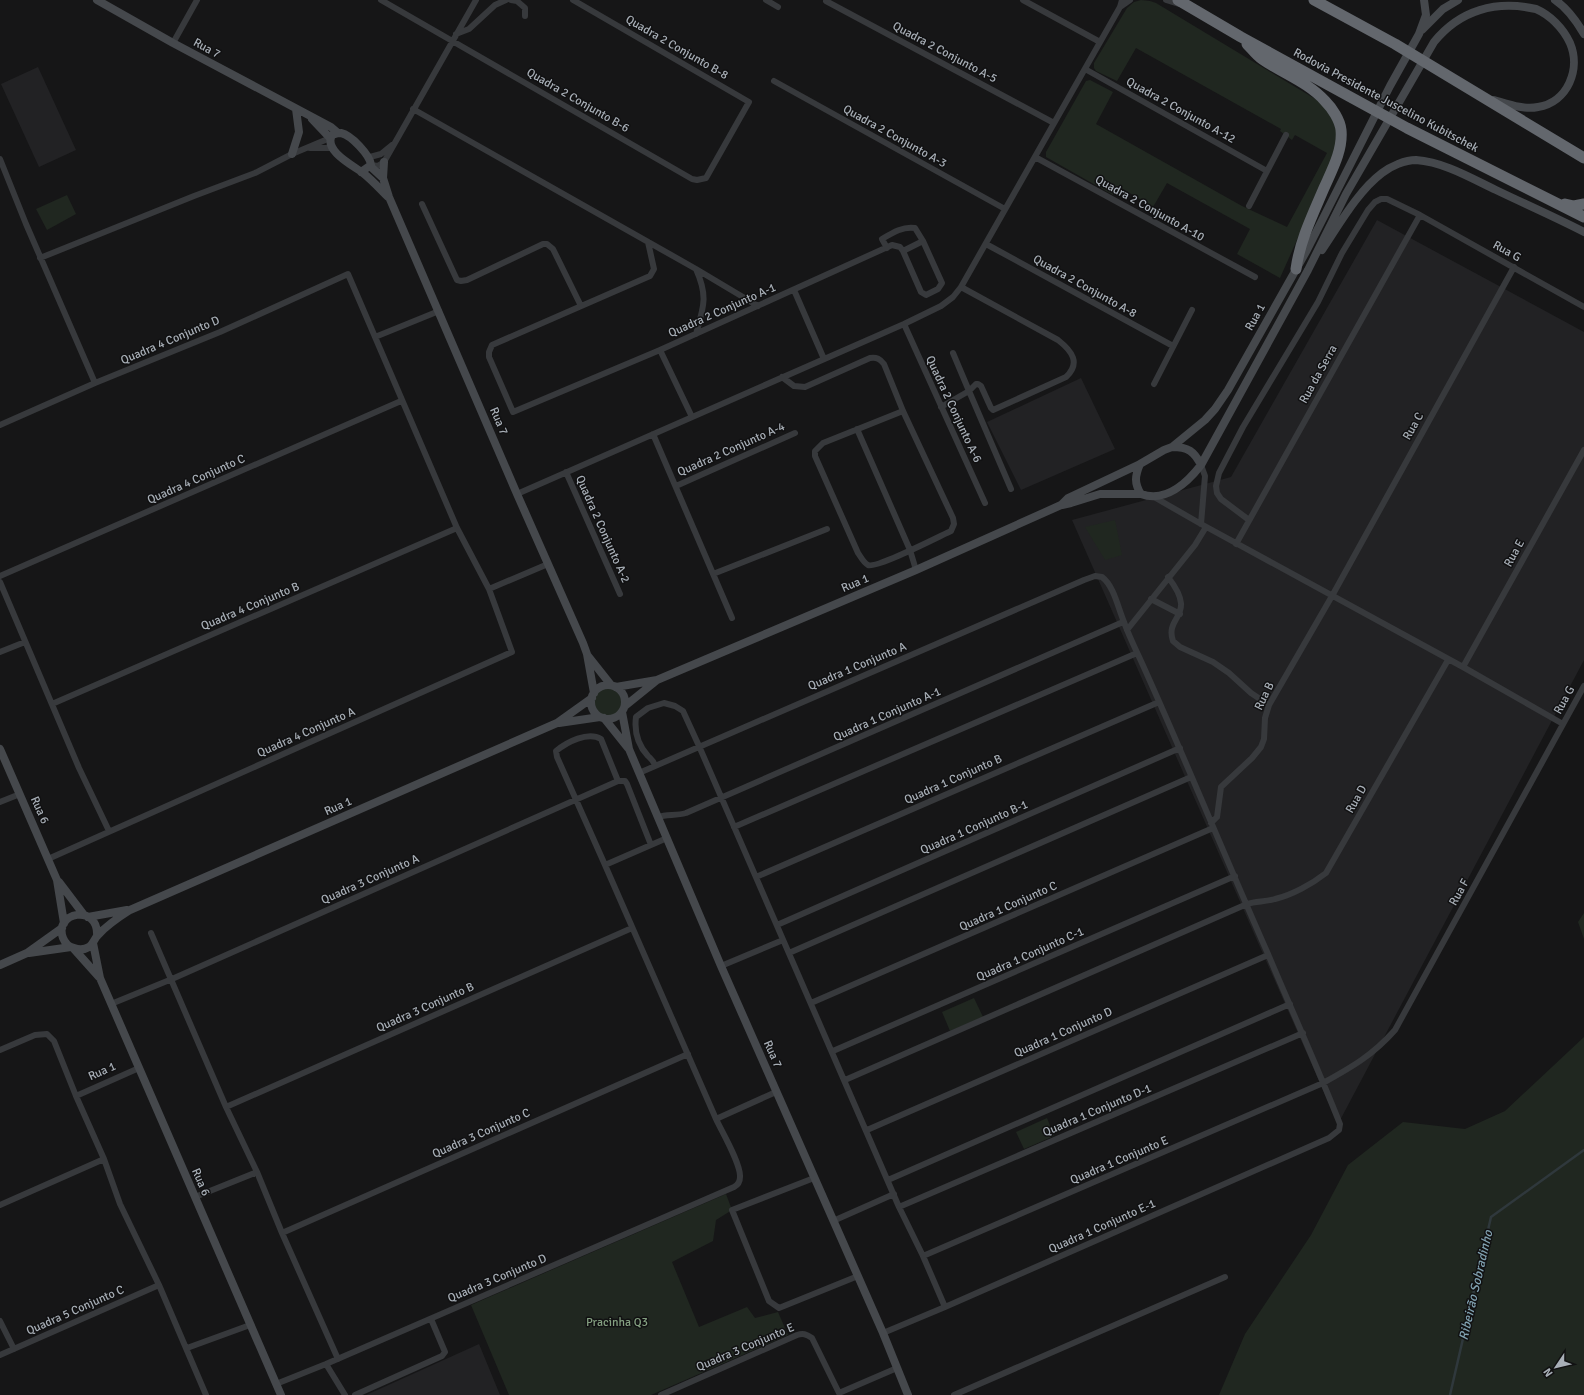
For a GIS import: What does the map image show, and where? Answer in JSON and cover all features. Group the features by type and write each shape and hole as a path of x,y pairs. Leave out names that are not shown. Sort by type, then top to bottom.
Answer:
{"highway":[{"path":"1314,0 1395,44 1584,158"},
{"name":"Rodovia Presidente Juscelino Kubitschek","path":"1182,3 1407,128 1552,202 1584,216"},
{"path":"1241,37 1260,58 1314,91 1325,101 1333,110 1341,128 1341,139 1338,153 1309,222 1298,254 1296,268"},
{"path":"1552,202 1574,206 1584,204"}],"main road":[{"name":"Rua 7","path":"97,0 173,43 331,127 338,133 345,134 350,138 382,178 587,654 593,695"},
{"path":"1419,34 1426,15 1424,0"},
{"path":"1419,34 1443,9 1458,0"},
{"path":"1555,0 1572,17 1584,34"},
{"path":"1308,270 1358,174 1434,42 1452,22 1471,11 1489,4 1504,2 1525,5 1541,11 1551,18 1562,30 1570,43 1573,58 1573,72 1569,85 1561,96 1538,108 1523,108 1479,96"},
{"name":"Rua 1","path":"1172,447 1205,420 1215,409 1228,390 1296,268 1390,86 1419,34"},
{"path":"292,154 299,132 296,109"},
{"name":"Rua 7","path":"307,114 330,138"},
{"path":"332,148 330,138 333,134 338,133"},
{"name":"Rua 7","path":"332,148 344,160 361,172 389,197"},
{"path":"1308,270 1368,186 1386,170 1401,163 1415,160 1432,162 1455,171 1584,232"},
{"path":"382,178 384,162"},
{"path":"361,172 370,163"},
{"name":"Rua 1","path":"1201,466 1308,270"},
{"path":"1172,447 1183,447 1196,455 1201,466 1186,483 1174,490 1154,497 1142,494 1100,494 1061,505 1068,498 1172,447"},
{"path":"1140,464 1135,480 1142,494"},
{"name":"Rua 1","path":"614,686 657,680 916,570 1061,505"},
{"name":"Rua 7","path":"587,654 614,686"},
{"name":"Rua 1","path":"624,709 657,680"},
{"path":"601,686 614,686 624,695 624,709 614,718 557,723 593,695 601,686"},
{"path":"593,695 593,709 602,718"},
{"name":"Rua 7","path":"624,709 629,749 721,966 883,1333 908,1395"},
{"name":"Rua 7","path":"602,718 629,749"},
{"name":"Rua 1","path":"130,910 557,723"},
{"name":"Rua 6","path":"0,749 57,880 63,925"},
{"name":"Rua 6","path":"57,880 86,916"},
{"path":"27,953 63,925 73,915 86,916 130,910"},
{"path":"0,965 27,953 49,949 85,949 113,922 130,910"},
{"path":"86,916 96,925 95,939"},
{"path":"63,925 63,939 73,948"},
{"name":"Rua 6","path":"95,939 100,978 281,1395"},
{"name":"Rua 6","path":"73,948 100,978"}],"street":[{"path":"173,43 197,0"},
{"name":"Quadra 2 Conjunto B-6","path":"381,0 692,179"},
{"path":"370,163 380,165 384,162 476,0"},
{"path":"456,34 469,29 495,5 506,0"},
{"path":"511,0 517,1 525,8 526,16"},
{"name":"Quadra 2 Conjunto B-8","path":"574,0 749,102 706,178 697,180 692,179"},
{"path":"766,0 778,7"},
{"path":"1023,0 1100,42"},
{"path":"517,494 904,324 941,306 953,297 962,287 1120,7 1122,0"},
{"path":"1120,7 1130,0"},
{"path":"1166,0 1182,3"},
{"name":"Quadra 2 Conjunto A-5","path":"826,1 1054,124"},
{"name":"Quadra 2 Conjunto A-12","path":"1085,69 1267,171"},
{"name":"Quadra 2 Conjunto A-3","path":"774,82 1006,209"},
{"path":"413,110 696,269 758,306"},
{"path":"1249,206 1286,135"},
{"path":"40,258 255,173 292,154 330,138"},
{"path":"370,163 394,144"},
{"path":"306,148 332,148"},
{"name":"Quadra 2 Conjunto A-10","path":"1035,157 1255,277"},
{"path":"0,159 40,258 95,383"},
{"name":"Rua G","path":"1249,520 1221,499 1217,493 1216,486 1219,473 1243,427 1318,302 1332,271 1351,238 1375,202 1381,199 1387,199 1420,215 1584,307"},
{"path":"422,204 457,280 461,282 468,280 543,244 548,244 553,249 581,306"},
{"name":"Rua da Serra","path":"1236,544 1420,215"},
{"path":"909,227 915,228 923,241 942,284 938,289 926,295 921,292 903,251 896,245 887,248 882,239 909,227"},
{"path":"903,251 923,241"},
{"path":"648,242 654,269 650,276 492,345 488,352 514,412 660,350"},
{"name":"Quadra 2 Conjunto A-8","path":"986,244 1174,346"},
{"name":"Quadra 2 Conjunto A-1","path":"692,417 660,350 887,248"},
{"name":"Rua C","path":"1332,596 1514,267"},
{"path":"696,269 704,294 704,304 696,334"},
{"name":"Quadra 4 Conjunto D","path":"0,425 95,383 220,332 348,274 375,337"},
{"path":"941,407 978,384 981,386 991,408 996,410 1066,377 1074,368 1071,354 1066,346 1058,340 962,287"},
{"name":"Quadra 2 Conjunto A-1","path":"794,290 824,359"},
{"path":"1154,384 1192,310"},
{"path":"439,312 375,337 401,401 457,528 488,589 548,564"},
{"name":"Quadra 2 Conjunto A-6","path":"904,324 985,503"},
{"path":"953,353 1011,489"},
{"path":"782,377 794,386 806,387 870,358 880,359 884,364 903,411 954,524 951,531 873,566 868,565 863,561 814,451 823,443 903,411"},
{"name":"Quadra 4 Conjunto C","path":"0,576 401,401"},
{"path":"857,429 910,550 916,570"},
{"name":"Quadra 2 Conjunto A-4","path":"676,486 794,433"},
{"name":"Quadra 2 Conjunto A-4","path":"653,434 732,618"},
{"name":"Rua E","path":"1463,667 1584,450"},
{"path":"1127,630 1195,545 1203,525 1202,507 1205,476 1201,466"},
{"name":"Quadra 2 Conjunto A-2","path":"566,472 620,594"},
{"path":"1154,497 1236,544 1463,667 1563,724"},
{"path":"1188,516 1196,513 1202,507"},
{"name":"Quadra 4 Conjunto B","path":"52,704 457,528"},
{"path":"714,574 827,529"},
{"name":"Quadra 1 Conjunto A","path":"639,773 1095,576 1102,576 1106,579 1123,622"},
{"path":"1168,578 1179,594 1182,604 1180,614 1172,629 1172,637 1176,644 1212,662 1229,673 1251,693 1269,705"},
{"path":"0,582 24,642 109,831"},
{"name":"Quadra 4 Conjunto A","path":"48,859 512,652 488,589"},
{"name":"Rua B","path":"1212,826 1216,817 1221,787 1252,758 1261,747 1264,739 1265,718 1269,705 1332,596"},
{"path":"1151,599 1180,614"},
{"path":"1123,622 1180,748 1191,777 1303,1033 1323,1083"},
{"name":"Quadra 1 Conjunto A-1","path":"658,817 665,814 674,815 686,813 1123,622"},
{"path":"0,652 24,642"},
{"path":"734,826 1137,653"},
{"name":"Rua D","path":"1247,904 1255,901 1275,899 1290,894 1326,873 1448,660"},
{"name":"Rua G","path":"1563,724 1584,686"},
{"name":"Quadra 1 Conjunto B","path":"756,877 1159,702"},
{"path":"655,766 654,761 640,746 634,729 636,717 648,708 664,704 675,706 683,711 699,746 833,1051 899,1207 923,1256 945,1307"},
{"name":"Rua F","path":"1323,1083 1362,1061 1395,1030 1563,724"},
{"path":"651,845 627,784 618,780 601,740 592,736 580,738 560,748 555,753 716,1119 776,1092"},
{"name":"Quadra 1 Conjunto B-1","path":"777,925 1180,748"},
{"path":"789,953 1191,777"},
{"name":"Quadra 3 Conjunto A","path":"111,1004 576,800 618,780"},
{"path":"0,802 20,794"},
{"name":"Quadra 1 Conjunto C","path":"811,1003 1212,826"},
{"path":"605,865 667,838"},
{"name":"Quadra 1 Conjunto C-1","path":"833,1051 1235,876"},
{"path":"845,1080 1247,904"},
{"name":"Quadra 3 Conjunto B","path":"226,1107 632,928"},
{"path":"151,933 172,978 226,1107 257,1172 282,1233 338,1359"},
{"path":"721,966 783,940"},
{"name":"Quadra 1 Conjunto D","path":"866,1130 1268,955"},
{"name":"Quadra 1 Conjunto D-1","path":"888,1180 1290,1004"},
{"name":"Quadra 1 Conjunto D-1","path":"899,1207 1303,1033"},
{"path":"0,1050 39,1034 47,1034 51,1037 104,1159 120,1204 159,1285 206,1395"},
{"name":"Quadra 3 Conjunto C","path":"282,1233 688,1054"},
{"name":"Rua 1","path":"76,1096 139,1068"},
{"name":"Quadra 1 Conjunto E-1","path":"883,1333 1329,1138 1339,1130 1340,1124 1323,1083"},
{"name":"Quadra 1 Conjunto E","path":"923,1256 1323,1083"},
{"name":"Quadra 3 Conjunto D","path":"276,1384 431,1319 726,1191 738,1184 740,1172 716,1119"},
{"path":"0,1205 104,1159"},
{"path":"195,1197 257,1172"},
{"path":"814,1178 732,1210 769,1301 778,1308 858,1276"},
{"path":"833,1221 894,1194"},
{"path":"954,1395 1225,1277"},
{"name":"Quadra 5 Conjunto C","path":"0,1355 159,1285"},
{"path":"355,1395 442,1356 445,1352 431,1319"},
{"path":"0,1321 14,1349"},
{"path":"187,1348 250,1325"},
{"name":"Quadra 3 Conjunto E","path":"661,1395 803,1333 812,1338 839,1394 897,1368"},
{"path":"326,1364 345,1395"}],"shaded area":[{"path":"38,67 76,150 39,167 1,84"},
{"path":"1377,220 1584,332 1584,660 1338,1124 1072,520 1231,477"},
{"path":"1081,378 1115,449 1021,490 987,422"},
{"path":"479,1344 500,1395 366,1395 373,1392"}],"green space":[{"path":"1141,0 1156,3 1317,100 1326,106 1333,119 1337,134 1334,157 1280,278 1237,254 1250,229 1167,183 1153,207 1118,186 1113,195 1046,157 1046,152 1086,81 1090,80 1113,92 1096,124 1242,206 1287,227 1327,153 1295,135 1292,140 1280,131 1281,129 1136,48 1117,81 1096,71 1094,68 1094,63 1127,8 1134,2"},
{"path":"67,195 76,214 47,230 36,209"},
{"path":"1115,520 1122,555 1105,560 1085,527"},
{"path":"608,688 618,692 622,702 618,712 608,716 598,712 594,702 598,692"},
{"path":"1584,913 1584,939 1578,922"},
{"path":"974,998 983,1017 950,1031 942,1012"},
{"path":"1584,1037 1584,1395 1219,1395 1245,1334 1311,1235 1348,1165 1403,1122 1465,1129 1505,1111"},
{"path":"1047,1118 1054,1136 1024,1149 1016,1132"},
{"name":"Pracinha Q3","path":"726,1194 732,1210 716,1220 713,1241 672,1262 699,1327 747,1307 755,1318 778,1312 788,1335 651,1395 509,1395 471,1305"}],"waterway":[{"name":"Ribeirão Sobradinho","path":"1450,1395 1491,1217 1584,1150"}]}
